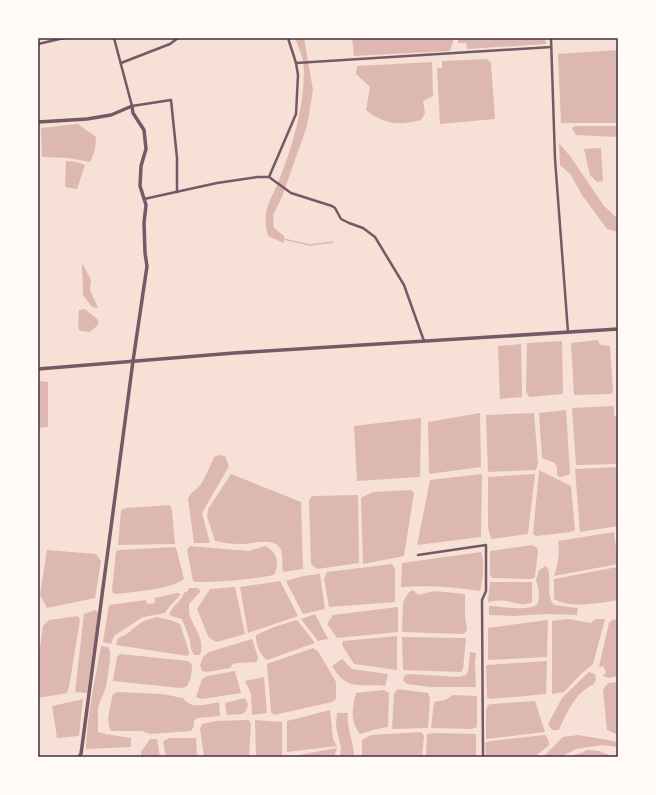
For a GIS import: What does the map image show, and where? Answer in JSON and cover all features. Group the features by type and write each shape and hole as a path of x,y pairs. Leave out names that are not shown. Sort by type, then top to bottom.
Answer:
{"street":[{"path":"38,44 64,38"},
{"path":"79,757 81,754 147,266 144,223 146,205 140,186 141,166 146,149 144,130 133,113 114,38"},
{"path":"121,63 170,44 178,38"},
{"path":"269,177 296,114 298,75 296,63 288,38"},
{"path":"551,38 555,159 568,332"},
{"path":"296,63 551,47"},
{"path":"38,122 87,119 111,115 132,106 171,100 177,158 177,192"},
{"path":"144,199 217,183 258,177 269,177 291,193 332,206 335,208 341,219 363,228 375,236 404,284 424,341"},
{"path":"38,369 234,353 618,329"},
{"path":"418,555 486,545 486,591 482,600 483,757"}],"shaded area":[{"path":"295,38 304,38 313,90 307,126 282,197 273,215 274,228 284,236 284,243 268,236 266,227 266,212 289,152 300,112 304,85 304,67"},
{"path":"352,38 453,38 453,42 450,51 354,56"},
{"path":"458,38 545,38 546,44 467,49 466,43 458,43"},
{"path":"618,50 618,123 561,123 558,54"},
{"path":"487,59 491,63 495,119 440,124 437,68 442,68 442,61"},
{"path":"432,62 433,96 423,101 425,113 421,120 406,123 385,121 372,115 366,110 370,87 356,74 357,66"},
{"path":"78,124 96,137 95,150 90,162 68,158 42,157 41,128"},
{"path":"576,126 618,126 618,137 576,135 572,128"},
{"path":"559,143 570,156 604,206 618,219 618,232 607,229 582,195 571,175 560,165"},
{"path":"601,148 603,181 597,182 590,175 584,149"},
{"path":"66,161 77,162 85,165 77,189 65,187"},
{"path":"82,263 91,280 90,290 98,308 92,307 83,295"},
{"path":"85,309 98,320 98,325 90,332 80,331 78,327 79,310"},
{"path":"598,340 600,345 610,346 613,392 610,394 574,395 571,343"},
{"path":"562,341 563,394 529,397 526,391 527,343"},
{"path":"521,344 522,397 500,399 498,346"},
{"path":"38,381 48,382 48,427 38,428"},
{"path":"614,406 614,416 618,416 618,464 576,465 572,408"},
{"path":"566,410 570,474 560,477 557,475 555,463 542,458 539,413"},
{"path":"480,413 481,467 429,474 428,422"},
{"path":"534,413 538,463 536,470 488,472 486,415"},
{"path":"421,418 420,477 357,481 354,426"},
{"path":"220,455 225,456 229,466 202,513 210,543 194,543 188,499 201,484 214,457"},
{"path":"618,467 618,526 580,532 575,469"},
{"path":"539,470 571,486 575,530 571,532 536,536 533,534"},
{"path":"231,474 301,502 303,569 283,572 281,550 278,545 274,543 262,542 237,544 215,541 207,516 208,509"},
{"path":"482,474 481,537 417,545 430,480"},
{"path":"535,474 528,534 491,539 488,528 488,477"},
{"path":"411,490 414,493 404,556 363,564 361,498 373,492"},
{"path":"358,495 359,563 317,569 311,564 309,501 312,496"},
{"path":"170,505 172,511 175,544 118,545 121,510 126,508"},
{"path":"614,532 618,564 554,576 558,559 558,541"},
{"path":"532,545 537,548 538,551 535,577 531,579 492,578 490,575 490,551"},
{"path":"190,546 249,551 265,546 275,555 277,562 276,571 274,575 246,579 207,582 193,581 187,550"},
{"path":"175,547 184,579 178,583 161,588 117,594 113,593 112,590 116,551"},
{"path":"47,550 96,554 101,561 95,598 47,608 40,595"},
{"path":"481,552 483,571 480,591 441,587 401,587 402,563"},
{"path":"392,564 395,569 395,602 329,607 324,579 327,572"},
{"path":"546,566 549,575 549,591 551,601 554,605 578,608 577,615 489,615 489,606 528,608 538,604 539,592 536,580 539,570"},
{"path":"617,567 618,600 577,605 554,599 554,579"},
{"path":"320,574 325,609 303,614 286,581 303,576"},
{"path":"280,581 298,616 248,633 240,587"},
{"path":"490,582 532,582 532,602 516,604 505,601 488,602"},
{"path":"235,587 245,634 217,642 209,638 197,609 210,589"},
{"path":"189,588 197,588 201,591 189,604 189,613 200,639 200,655 194,655 191,649 190,640 182,619 169,614"},
{"path":"413,590 418,595 434,591 465,594 465,616 467,630 464,634 402,632 403,602 408,593"},
{"path":"177,593 181,594 165,613 143,617 114,636 111,644 103,642 109,605 146,600 147,604 155,603 155,598"},
{"path":"398,607 398,632 337,638 327,624 333,615"},
{"path":"96,610 98,613 87,693 75,692 84,614"},
{"path":"315,614 328,639 318,641 301,619"},
{"path":"78,616 80,620 67,693 38,698 38,655 43,626 49,620"},
{"path":"157,617 180,624 189,652 188,656 116,645 118,638 127,634 141,623"},
{"path":"568,619 591,623 595,619 605,619 593,664 564,692 552,694 552,621"},
{"path":"618,619 618,676 608,678 603,676 606,672 603,666 599,667 609,623 612,620"},
{"path":"297,620 315,643 267,660 258,649 256,635 274,627"},
{"path":"548,620 547,657 488,660 488,628"},
{"path":"397,636 397,670 354,664 342,645 343,641"},
{"path":"402,637 466,638 463,669 461,672 403,670"},
{"path":"252,639 258,657 257,662 238,663 233,664 230,668 207,672 202,671 200,665 203,657 209,652"},
{"path":"101,646 108,647 110,651 110,660 106,687 98,707 98,732 131,738 131,747 86,749 90,710"},
{"path":"313,648 318,651 336,682 336,699 332,702 274,715 271,712 267,664"},
{"path":"470,652 476,653 476,687 430,687 407,684 403,680 405,675 410,674 459,677 466,675 468,672"},
{"path":"120,654 188,661 192,664 189,682 186,687 180,688 113,681 117,657"},
{"path":"342,659 352,669 388,674 385,686 355,685 343,680 332,666"},
{"path":"547,661 546,694 490,699 487,697 486,665"},
{"path":"235,671 241,693 202,699 196,697 202,679 208,676"},
{"path":"589,672 595,674 596,679 594,684 582,692 572,704 559,730 552,730 548,724 562,698"},
{"path":"264,677 267,713 252,715 251,694 245,681"},
{"path":"618,682 618,735 607,730 603,690 608,683"},
{"path":"398,689 428,693 430,699 428,728 392,729 394,693"},
{"path":"384,690 389,693 388,727 360,734 353,719 356,693"},
{"path":"118,692 162,694 183,698 186,702 195,705 219,702 220,716 198,718 194,720 194,726 191,731 150,734 142,731 111,731 108,723 109,713 113,694"},
{"path":"453,695 477,696 477,727 472,729 431,728 434,702 445,700"},
{"path":"245,698 248,704 246,711 242,714 227,715 225,703"},
{"path":"83,699 79,736 57,738 52,706"},
{"path":"535,701 545,732 486,739 486,710 488,705"},
{"path":"330,710 333,739 337,746 287,752 287,721"},
{"path":"337,713 348,713 348,724 354,757 340,757 341,748 336,726"},
{"path":"249,720 251,724 249,757 204,757 200,729 202,724 216,721"},
{"path":"255,720 282,722 282,757 256,757"},
{"path":"421,732 424,736 422,757 362,757 362,740 371,735"},
{"path":"427,734 476,734 476,757 426,757"},
{"path":"545,735 548,739 549,745 535,757 486,757 485,743 490,741"},
{"path":"578,735 614,741 618,743 618,747 602,745 576,749 561,757 543,757 563,737"},
{"path":"170,738 196,738 197,757 166,757 163,741"},
{"path":"150,739 157,739 160,757 141,757 141,752"},
{"path":"337,748 334,757 288,757"},
{"path":"588,750 599,751 614,757 570,757"}],"waterway":[{"path":"283,239 310,245 333,242"}]}
